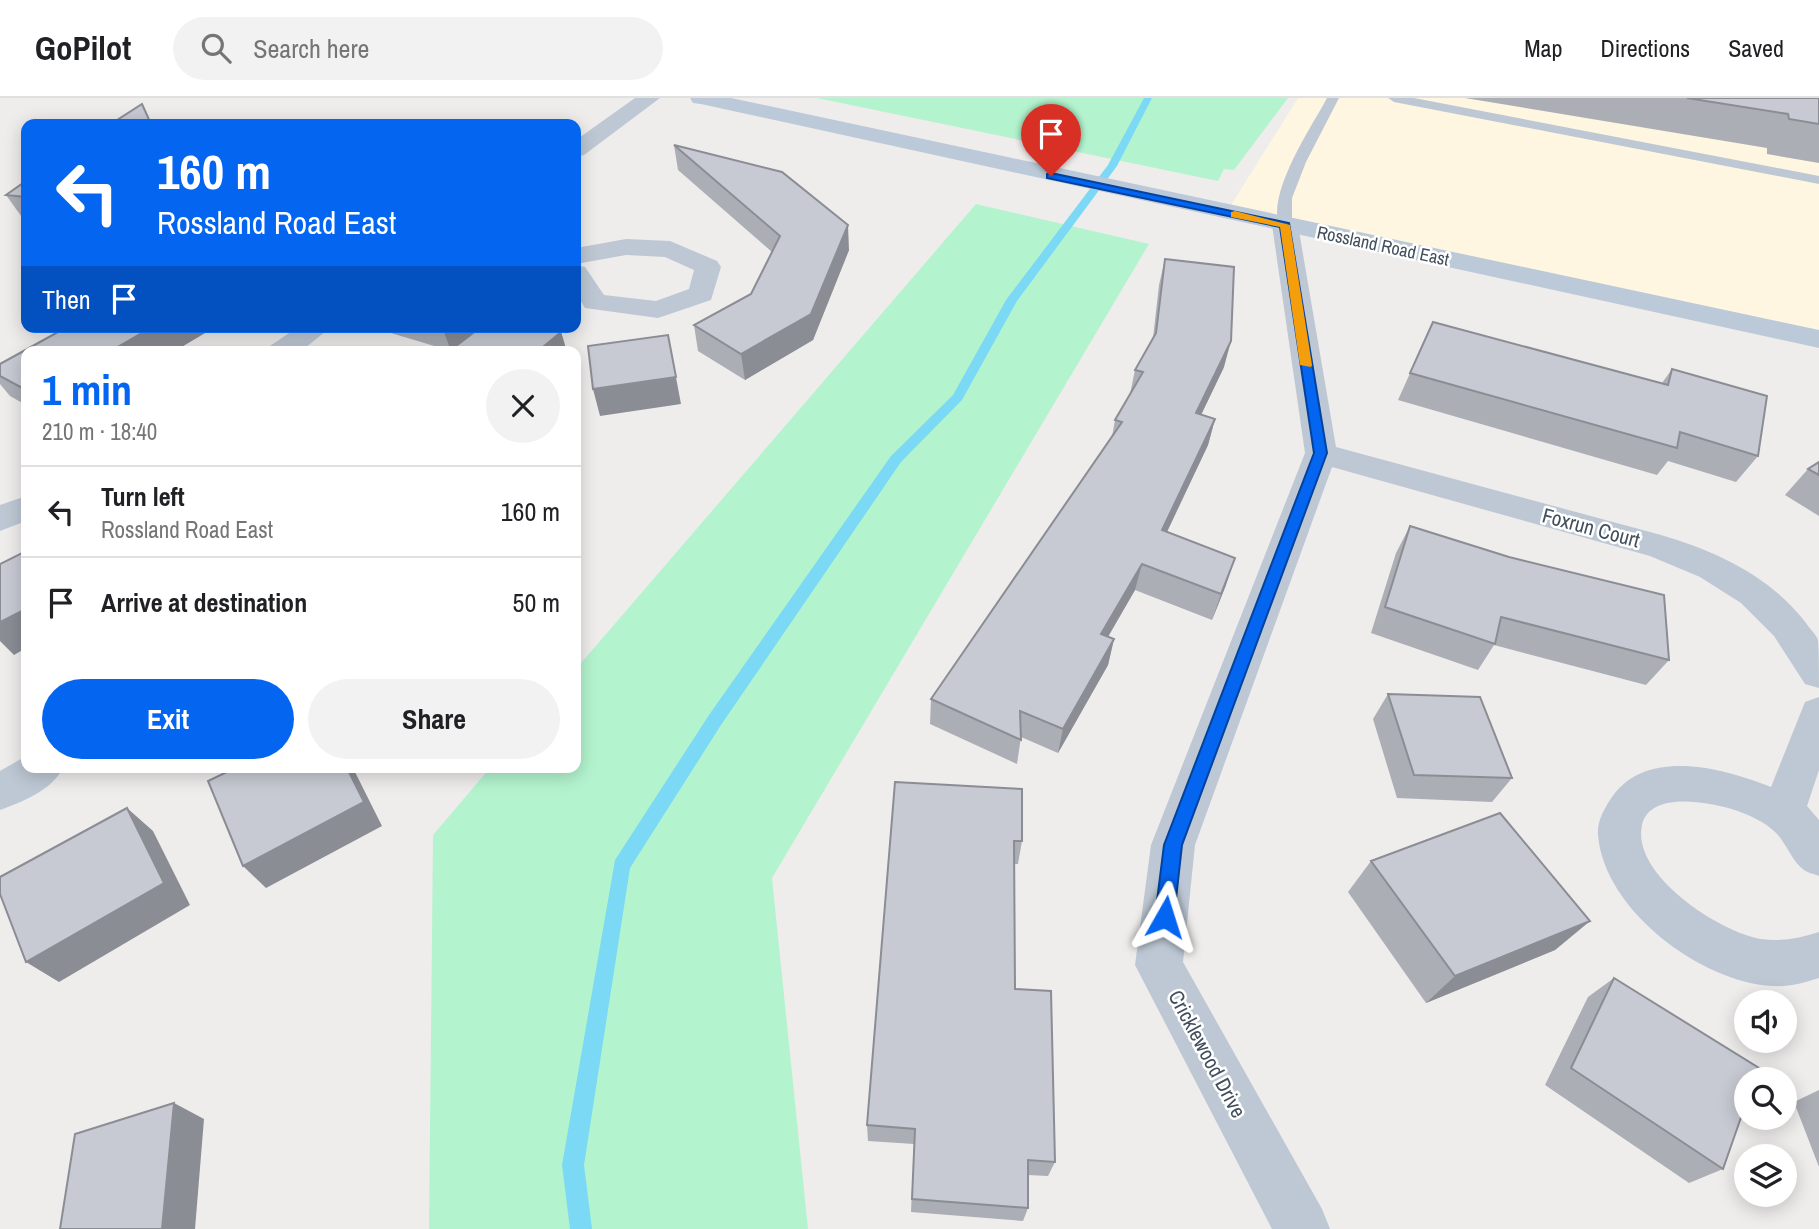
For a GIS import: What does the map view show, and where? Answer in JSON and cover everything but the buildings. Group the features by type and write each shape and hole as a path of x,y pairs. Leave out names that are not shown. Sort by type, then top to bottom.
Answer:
{"main road":[{"name":"Rossland Road East","path":"701,98 1051,176 1819,340"}],"street":[{"path":"581,146 649,98"},
{"name":"Cricklewood Drive","path":"1285,225 1321,453 1173,845 1159,965 1302,1229"},
{"path":"581,255 626,247 670,249 708,267 701,294 658,310 595,302 581,281"},
{"path":"289,346 308,333"},
{"name":"Foxrun Court","path":"1321,453 1661,547 1699,560 1742,584 1772,607 1798,637 1819,673"},
{"path":"0,519 21,509"},
{"path":"1783,812 1819,713"},
{"path":"0,792 33,773"},
{"path":"1819,856 1783,812 1742,795 1709,786 1675,783 1649,788 1630,802 1620,822 1622,847 1632,875 1654,904 1685,930 1721,950 1758,962 1794,963 1819,955"}],"lane":[{"path":"1285,225 1285,198 1299,162 1333,98"},
{"path":"1394,98 1819,180"}],"shaded area":[{"path":"1298,98 1819,98 1819,339 1226,213"}],"green space":[{"path":"817,98 1288,98 1234,170 1224,169 1218,181"},
{"path":"976,204 1149,244 772,878 808,1229 429,1229 433,835 486,773 581,773 581,663"}],"waterway":[{"path":"581,1229 573,1165 621,866 715,720 896,459 958,397 1012,300 1112,166 1148,98"}],"slow traffic":[{"path":"1235,214 1285,225 1306,365"}],"route":[{"path":"1051,176 1285,225 1321,453 1173,845 1165,917"}]}
